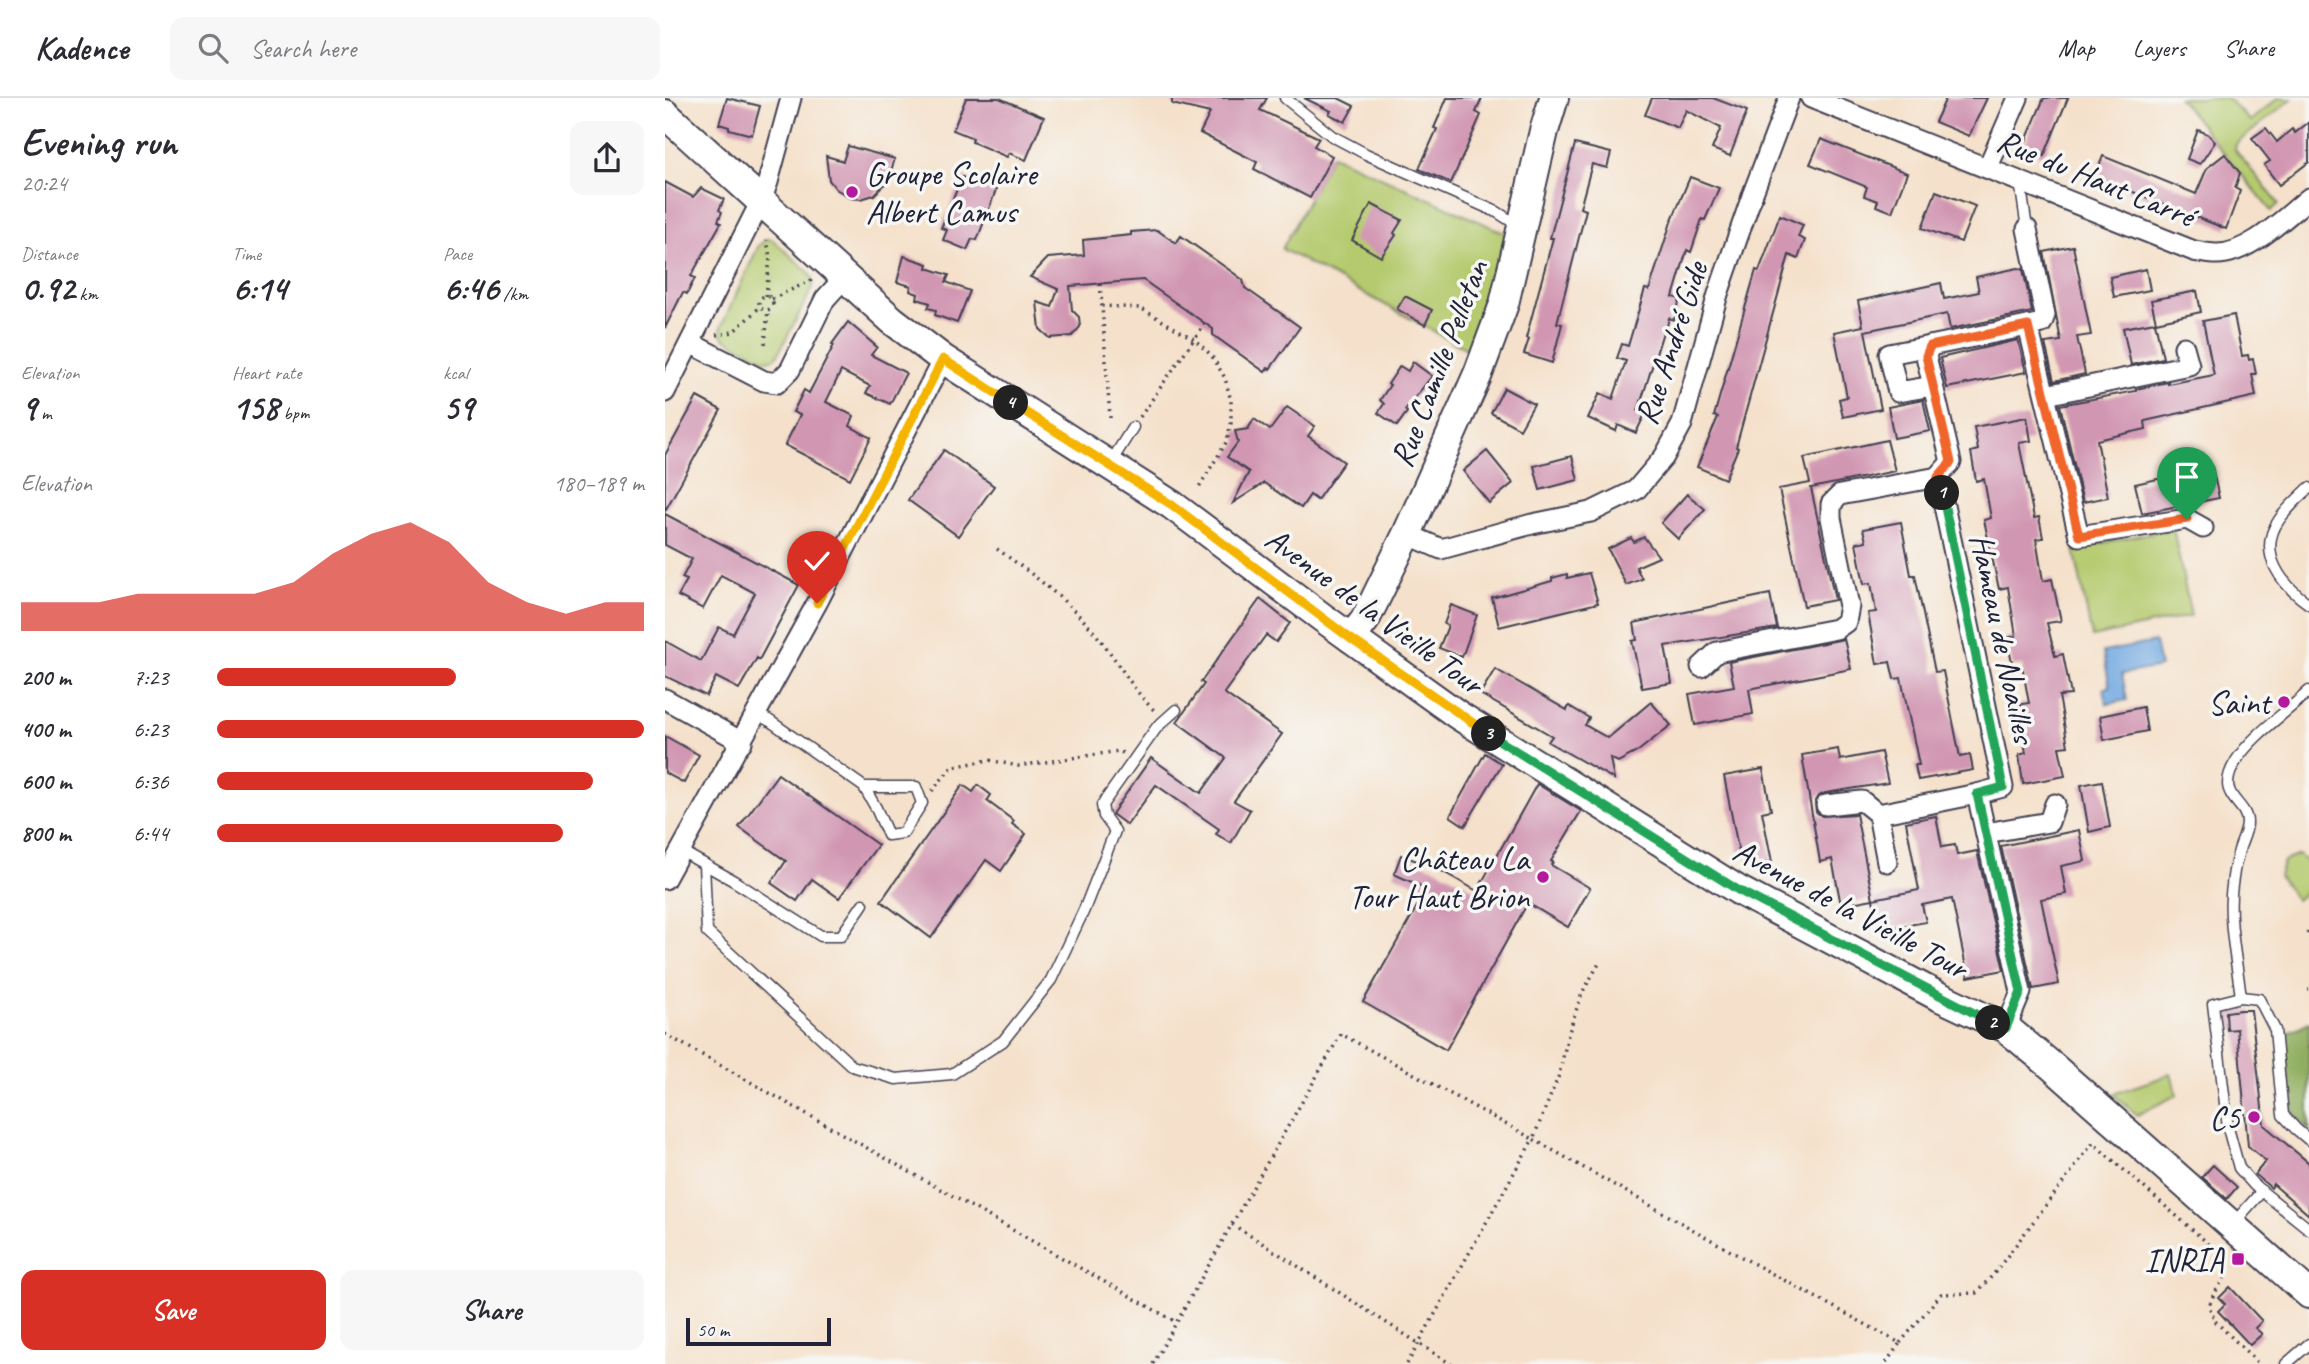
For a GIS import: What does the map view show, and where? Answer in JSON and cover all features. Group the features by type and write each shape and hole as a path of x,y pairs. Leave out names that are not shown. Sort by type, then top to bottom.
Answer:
{"street":[{"path":"665,392 761,201 791,98"},
{"name":"Rue Camille Pelletan","path":"1351,639 1365,620 1407,534 1478,374 1504,304 1554,98"},
{"name":"Rue André Gide","path":"1407,534 1441,549 1532,524 1591,512 1636,490 1664,457 1682,424 1718,295 1789,98"},
{"name":"Rue du Haut Carré","path":"1811,98 2194,251 2216,254 2246,247 2309,198"},
{"path":"1988,167 2018,98"},
{"name":"Avenue de la Vieille Tour","path":"665,114 892,320 943,359 1172,505 1458,715 1738,890 1936,995 2006,1028 2309,1294"},
{"path":"1933,386 1898,392 1889,354 2042,323 2045,316 2027,229"},
{"path":"690,343 764,382 777,383 790,370 825,299 845,277"},
{"path":"2028,326 2079,536 2187,519 2203,528"},
{"name":"Hameau de Noailles","path":"1878,814 2003,787 1938,477 1951,462 1926,356 1930,346"},
{"path":"2046,395 2189,365 2184,347"},
{"path":"665,879 817,603 943,359"},
{"path":"1701,667 1717,652 1836,629 1846,622 1849,606 1831,518 1831,504 1840,495 1938,477"},
{"path":"665,699 742,742"},
{"path":"1977,794 2021,992 2006,1028"},
{"path":"1826,805 1862,801 1878,814 1887,862"},
{"path":"1986,834 2049,822 2055,804"}],"lane":[{"path":"1285,98 1332,136 1366,154 1497,212 1522,228"},
{"path":"2019,180 2027,229"},
{"path":"1109,465 1133,427"},
{"path":"2309,488 2278,521 2270,550 2277,573 2297,596 2309,604"},
{"path":"2241,997 2231,916 2231,887 2247,823 2242,810 2231,798 2228,782 2235,762 2248,743 2309,691"},
{"path":"704,863 707,932 852,1066 895,1079 952,1074 1003,1041 1051,980 1084,910 1115,831 1104,816 1102,804 1157,727 1176,709"},
{"path":"757,715 770,721 864,787 888,835 903,833 922,803 916,787 864,787"},
{"path":"681,851 821,936 841,936 863,904"},
{"path":"2309,1140 2283,1115 2275,1030 2259,999 2241,997 2213,1004 2228,1128 2239,1168 2262,1191 2309,1229"},
{"path":"2232,1225 2262,1191"},
{"path":"2286,1364 2309,1344"}],"path":[{"path":"690,343 733,332 760,307 760,300 765,296 770,258 767,239"},
{"path":"765,296 772,299 813,279 845,277"},
{"path":"1100,284 1110,418"},
{"path":"765,344 768,310 773,305 772,299"},
{"path":"1102,306 1140,307 1194,339 1212,356 1225,378 1231,401 1231,423 1227,441 1199,487"},
{"path":"760,307 768,310"},
{"path":"1133,427 1205,323"},
{"path":"997,549 1035,575 1075,611 1099,638 1151,708 1165,720"},
{"path":"922,803 952,767 989,760 1018,766 1119,751 1135,759"},
{"path":"1407,1364 1533,1139 1559,1075 1581,993 1600,962"},
{"path":"665,1034 1176,1322"},
{"path":"1153,1364 1341,1034 1900,1343"},
{"path":"1885,1364 1941,1294 1976,1293 1993,1275 2093,1143 2219,1253 2226,1265 2224,1278 2209,1306 2215,1321 2259,1364"},
{"path":"1232,1224 1451,1364"}],"green space":[{"path":"2179,98 2227,98 2250,121 2278,98 2293,98 2236,144 2235,150 2279,204 2271,211"},
{"path":"1332,155 1507,234 1474,353 1282,249"},
{"path":"767,239 773,240 810,273 813,287 776,358 766,360 725,339 721,334 721,327 759,245"},
{"path":"2173,528 2191,616 2092,637 2074,549"},
{"path":"2299,855 2309,865 2309,889 2296,900 2279,876 2284,861"},
{"path":"2309,1022 2309,1130 2291,1111 2281,1036"},
{"path":"2171,1074 2177,1095 2137,1115 2113,1094"}],"water":[{"path":"2155,642 2160,667 2122,674 2127,700 2107,704 2104,688 2110,687 2103,652"}],"building":[{"path":"727,98 760,106 752,135 719,124"},
{"path":"966,98 999,98 1044,117 1026,160 1009,153 1007,157 972,142 973,138 953,130"},
{"path":"1172,98 1267,98 1260,110 1319,138 1314,146 1332,156 1310,198 1254,169 1257,162 1200,133 1210,113 1172,104"},
{"path":"1304,98 1338,98 1354,106 1345,122 1329,114 1331,111"},
{"path":"1447,98 1482,98 1476,112 1481,115 1451,183 1419,169"},
{"path":"1652,98 1713,98 1747,111 1730,156 1712,149 1721,128 1686,110 1678,128 1645,115"},
{"path":"1946,98 1987,98 1969,136 1935,122"},
{"path":"2044,98 2068,98 2044,156 2023,148"},
{"path":"2309,122 2309,162 2279,185 2264,165 2270,161 2252,138 2266,128 2277,142 2292,129 2295,133"},
{"path":"2198,130 2208,134 2215,142 2200,164 2187,159"},
{"path":"1821,139 1907,173 1892,212 1876,206 1878,201 1864,196 1867,187 1810,164"},
{"path":"1575,144 1611,153 1607,168 1592,164 1580,208 1586,210 1557,323 1562,324 1552,363 1524,354 1553,238 1550,238"},
{"path":"848,146 895,159 887,182 874,195 861,199 851,198 836,189 829,180 826,156 843,161"},
{"path":"2225,154 2240,173 2235,188 2240,191 2226,229 2095,177 2103,156 2196,194 2207,168"},
{"path":"962,177 996,190 977,240 972,239 967,250 943,240 947,230 941,228"},
{"path":"1690,177 1719,188 1705,220 1702,219 1691,252 1687,250 1673,297 1680,299 1674,320 1669,318 1666,330 1664,329 1638,411 1645,414 1636,433 1618,425 1616,431 1588,418 1600,393 1613,399 1626,361 1617,358 1622,344 1628,346 1645,289 1649,290 1671,222"},
{"path":"665,182 693,197 701,188 724,199 719,210 722,212 718,221 721,223 691,276 695,278 687,294 683,292 665,328"},
{"path":"1936,191 1975,206 1961,242 1922,228"},
{"path":"1371,204 1402,220 1394,233 1396,235 1381,257 1352,240"},
{"path":"1780,215 1803,225 1798,237 1805,240 1798,259 1789,255 1736,447 1738,448 1725,479 1697,467 1718,417 1714,416 1756,270 1759,271"},
{"path":"1157,230 1176,243 1181,236 1243,280 1245,288 1300,327 1270,369 1265,372 1213,335 1213,329 1143,280 1070,286 1072,310 1079,317 1080,327 1072,336 1050,338 1040,329 1037,302 1052,307 1058,289 1030,277 1048,258 1084,255 1083,240"},
{"path":"2073,246 2091,335 2077,337 2085,374 2054,381 2045,343 2061,341 2044,252"},
{"path":"904,256 928,264 927,268 949,275 946,282 970,291 957,323 935,315 936,310 928,308 930,303 917,299 918,294 910,291 911,286 897,282"},
{"path":"2023,269 2032,312 1950,329 1947,314 1865,331 1881,409 1843,417 1839,399 1847,397 1834,332 1863,326 1858,301 1941,283 1944,299 1979,292 1976,277"},
{"path":"2146,269 2150,290 2114,297 2110,277"},
{"path":"2197,291 2201,312 2156,322 2151,300"},
{"path":"1405,296 1432,310 1425,325 1397,309"},
{"path":"2234,315 2242,356 2248,355 2249,360 2253,359 2256,374 2252,374 2256,396 2145,421 2146,429 2097,440 2108,497 2083,502 2060,405 2214,375 2203,321"},
{"path":"848,322 877,347 871,355 906,373 890,404 866,393 870,386 841,371 826,402 854,416 850,426 871,438 850,479 785,445 800,415 793,412 804,390 809,393 834,345 832,344"},
{"path":"2155,322 2163,358 2131,365 2123,328"},
{"path":"2018,340 2026,372 1947,388 1940,358"},
{"path":"1413,362 1432,376 1405,410 1407,412 1397,426 1378,413 1384,404 1380,400 1400,366 1408,371"},
{"path":"1504,388 1534,404 1520,429 1491,413"},
{"path":"697,397 721,410 665,511 665,455"},
{"path":"1923,400 1930,431 1894,438 1888,407"},
{"path":"1287,407 1315,426 1308,436 1344,462 1317,500 1310,495 1301,508 1264,483 1233,503 1249,472 1227,457 1238,442 1235,431 1248,429 1254,419 1270,430"},
{"path":"2027,417 2031,441 2019,443 2034,518 2039,517 2043,538 2036,539 2043,581 2052,579 2061,621 2047,623 2055,656 2063,654 2071,695 2059,696 2068,746 2059,747 2065,776 2023,784 2019,755 2026,753 2017,705 2029,703 2022,665 2013,666 2006,638 2016,636 2008,587 1999,589 1984,520 1991,518 1984,479 1976,481 1971,452 1978,450 1974,427"},
{"path":"1887,440 1895,471 1811,488 1835,600 1804,606 1779,489 1810,483 1804,458"},
{"path":"944,450 994,486 958,536 908,500"},
{"path":"1487,451 1513,483 1489,503 1463,471"},
{"path":"1572,456 1578,480 1540,490 1534,466"},
{"path":"2212,467 2219,498 2142,513 2135,484"},
{"path":"1687,494 1705,509 1678,539 1661,523"},
{"path":"665,514 799,585 759,660 757,658 739,689 716,677 706,696 665,676 665,641 701,661 719,627 733,634 755,593 721,575 703,609 678,596 687,580 682,578 692,559 665,545"},
{"path":"1901,522 1935,672 1943,671 1960,757 1970,755 1973,770 1918,780 1915,765 1919,765 1901,678 1894,679 1890,662 1877,664 1868,613 1876,612 1871,583 1864,584 1856,543 1866,541 1863,529"},
{"path":"1644,537 1659,557 1636,567 1642,579 1626,585 1608,549 1631,538 1634,542"},
{"path":"1589,573 1598,603 1499,627 1492,598 1567,574 1567,578"},
{"path":"1770,594 1777,628 1665,646 1672,683 1642,688 1632,641 1637,640 1634,623"},
{"path":"1260,599 1290,623 1276,642 1266,635 1224,693 1282,734 1234,801 1250,810 1231,843 1216,834 1219,829 1156,785 1127,825 1112,814 1151,758 1201,793 1226,758 1177,722 1204,684 1201,682"},
{"path":"1451,605 1477,615 1462,657 1439,648 1448,626 1444,624"},
{"path":"1844,639 1851,669 1749,689 1753,714 1695,725 1689,694 1734,686 1729,662"},
{"path":"1495,669 1567,710 1569,706 1589,718 1585,725 1608,738 1651,702 1671,725 1637,752 1618,762 1610,758 1614,779 1548,742 1552,736 1480,694"},
{"path":"2143,707 2147,731 2104,740 2100,716"},
{"path":"665,736 699,755 684,783 665,773"},
{"path":"1838,749 1840,760 1881,752 1888,783 1825,793 1815,801 1816,812 1822,816 1856,814 1873,899 1841,905 1832,859 1820,862 1802,755"},
{"path":"1485,753 1502,764 1465,826 1450,816"},
{"path":"1763,769 1771,810 1762,812 1772,862 1754,865 1753,859 1747,860 1745,852 1739,853 1724,776"},
{"path":"778,774 878,845 839,898 812,879 797,901 771,883 786,861 739,827"},
{"path":"2102,781 2110,827 2089,832 2081,785"},
{"path":"1537,784 1581,811 1551,865 1590,888 1568,927 1529,904 1526,906 1446,1050 1363,1002 1427,889 1394,874 1401,855 1438,869 1477,891"},
{"path":"963,785 973,792 978,785 991,795 987,801 1014,821 1012,824 1026,834 1001,871 986,860 931,938 881,901"},
{"path":"1936,816 1942,847 1955,845 1957,855 1977,851 2004,970 1968,977 1952,899 1922,905 1926,922 1879,930 1873,899 1919,890 1906,822"},
{"path":"2079,830 2085,861 2061,866 2066,894 2041,899 2059,984 2033,989 2001,846"},
{"name":"C5","path":"2251,1010 2264,1125 2309,1163 2309,1215 2273,1184 2271,1188 2255,1174 2266,1161 2248,1146 2237,1029 2227,1030 2226,1012"},
{"path":"2213,1165 2237,1187 2227,1199 2202,1177"},
{"path":"2230,1287 2262,1321 2255,1328 2262,1334 2250,1345 2218,1311 2225,1304 2219,1298"}],"place":[{"name":"Groupe Scolaire Albert Camus","path":"852,192"},
{"name":"Saint","path":"2284,702"},
{"name":"Château La Tour Haut Brion","path":"1543,877"},
{"name":"C5","path":"2254,1117"},
{"name":"INRIA","path":"2238,1259"}],"route":[{"path":"817,603 943,359 1172,505 1458,715 1620,818 1738,890 1936,995 2006,1028 2021,992 1977,794 2003,787 1938,477 1951,462 1926,356 1930,346 2028,326 2079,536 2187,519"}]}
